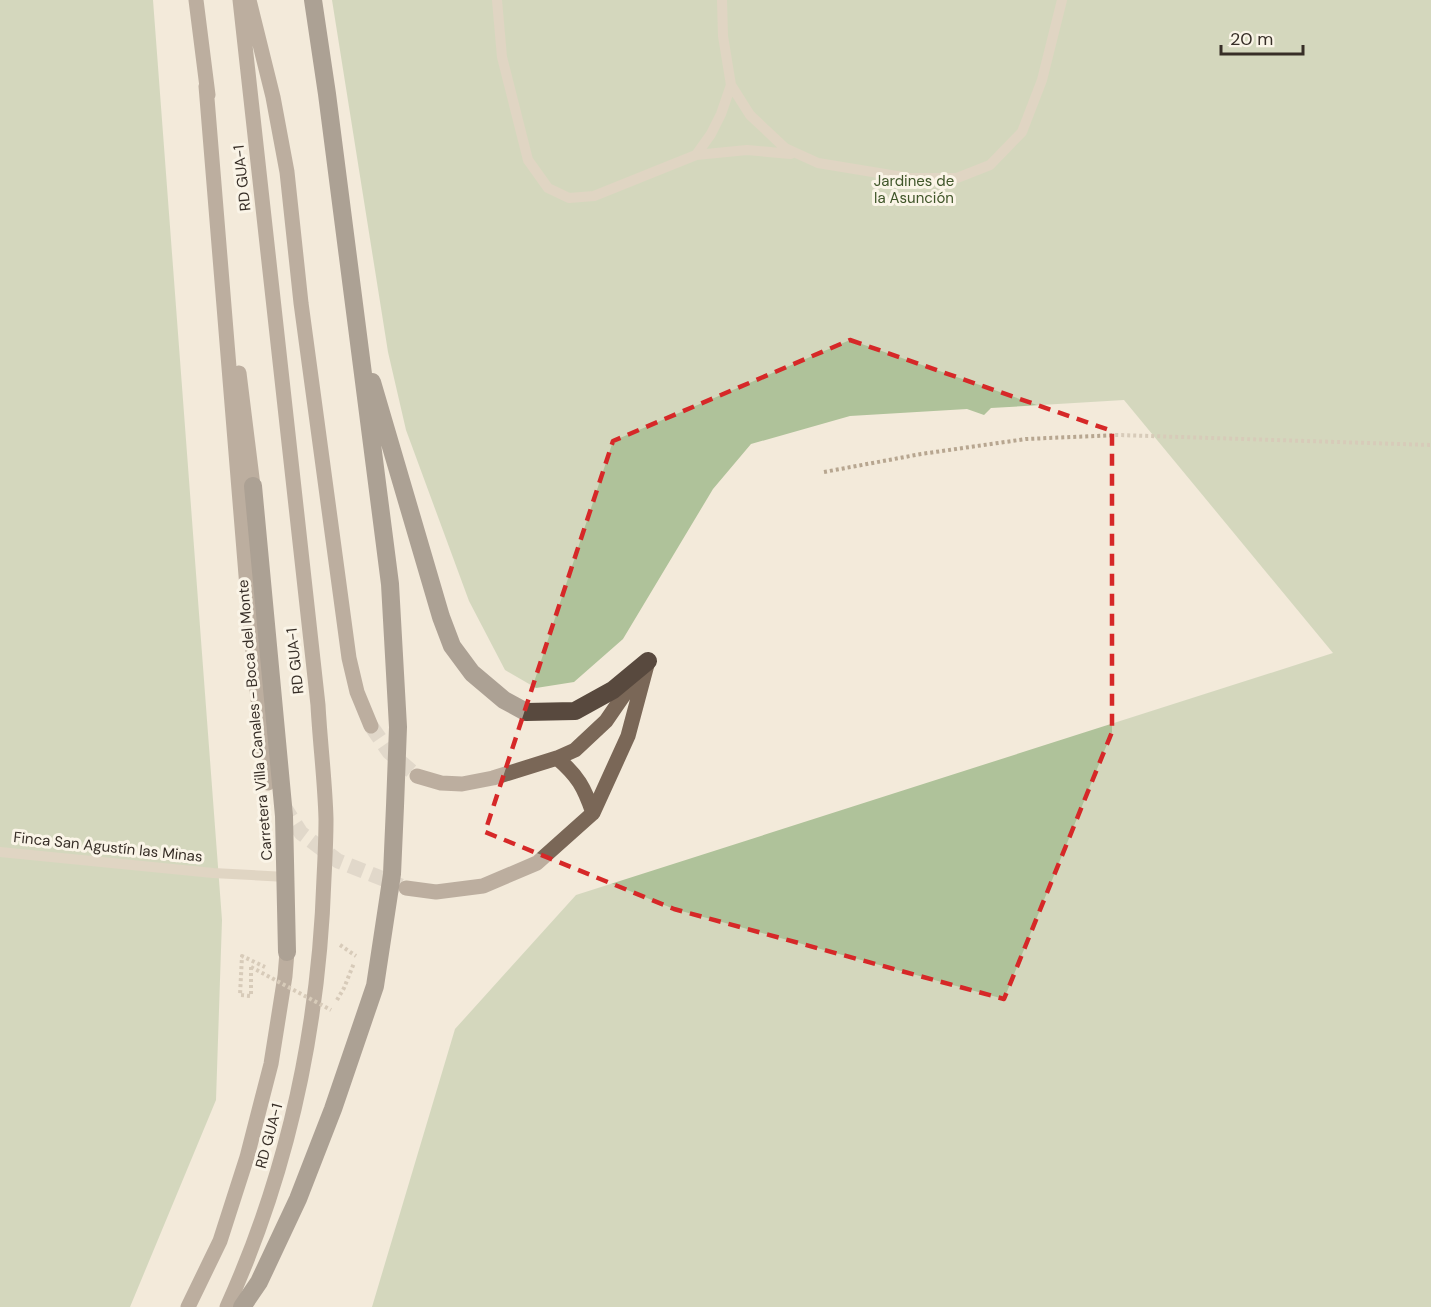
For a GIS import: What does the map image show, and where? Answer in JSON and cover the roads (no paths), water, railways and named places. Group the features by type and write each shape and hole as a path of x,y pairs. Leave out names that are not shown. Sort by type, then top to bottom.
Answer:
{"highway":[{"path":"242,1307 259,1282 298,1199 358,1039 375,986 392,874 398,727 390,584 313,0"},
{"path":"357,332 441,617 452,646 472,673 504,700 526,712 575,711 613,690 648,661"},
{"name":"Carretera Villa Canales - Boca del Monte","path":"253,486 284,816 287,952"}],"main road":[{"name":"RD GUA-1","path":"196,0 253,486"},
{"name":"RD GUA-1","path":"227,1307 250,1255 280,1167 304,1071 320,958 326,820 316,693 240,0"},
{"path":"249,0 273,97 288,172 301,303 349,658 357,692 371,726"},
{"path":"207,87 249,612 268,783"},
{"path":"417,776 441,783 462,784 493,778 575,750 606,721 648,661"},
{"path":"406,888 436,892 483,886 537,863 593,813 628,736 648,661"},
{"path":"557,758 573,771 585,788 593,813"},
{"name":"RD GUA-1","path":"188,1307 219,1240 247,1157 271,1064 287,952"}],"lane":[{"path":"497,0 502,57 528,160 548,188 569,198 594,196 696,154 747,150 798,154"},
{"path":"722,0 723,36 731,85 750,115 785,148 818,163 909,178 957,178 990,165 1022,132 1042,80 1062,0"},
{"path":"696,154 711,134 731,85"},
{"name":"Finca San Agustín las Minas","path":"0,852 213,873 286,877"}],"tunnel":[{"path":"371,726 389,752 417,776"},
{"path":"283,805 301,833 338,861 401,886"}],"park label":[{"name":"Jardines de la Asunción","path":"914,190"}]}
